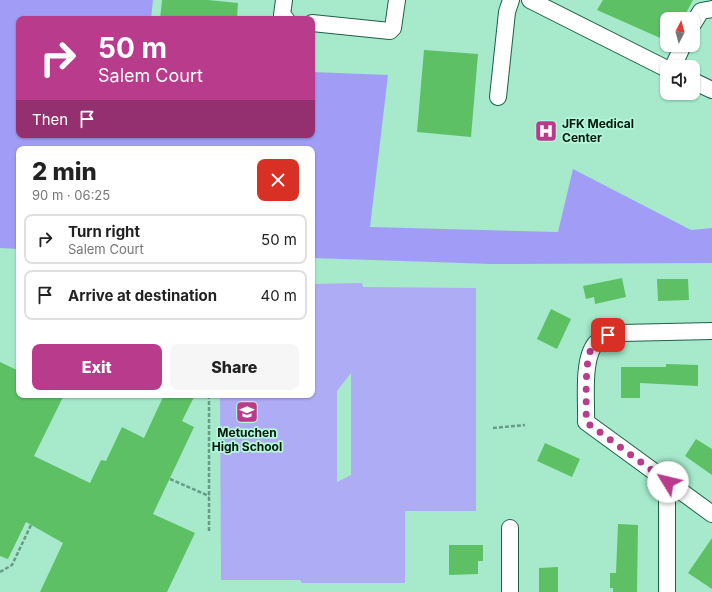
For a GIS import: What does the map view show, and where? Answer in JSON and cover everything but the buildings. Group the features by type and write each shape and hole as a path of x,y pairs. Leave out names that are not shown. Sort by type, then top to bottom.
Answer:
{"street":[{"path":"283,16 284,0"},
{"path":"315,23 390,31 393,28 397,0"},
{"path":"498,97 507,12 511,0"},
{"path":"530,0 660,65"},
{"path":"700,13 705,9 712,9"},
{"path":"700,84 712,90"},
{"path":"712,331 621,333 608,335 597,341 591,349 588,361 586,422 712,514"},
{"path":"667,592 668,482"},
{"path":"510,528 510,592"}],"path":[{"path":"209,398 209,531"},
{"path":"494,428 525,425"},
{"path":"170,479 209,496"},
{"path":"0,572 12,565 31,525"}],"shaded area":[{"path":"0,0 153,0 151,16 16,16 16,138 315,138 315,72 388,75 370,227 558,232 573,169 691,230 712,228 712,263 492,264 315,258 315,146 16,146 16,249 0,248"},
{"path":"362,283 363,287 476,288 476,511 405,511 405,583 302,583 300,580 221,580 220,398 315,398 315,284","holes":["351,373 351,475 337,482 337,391"]}],"place":[{"name":"JFK Medical Center","path":"546,131"},
{"name":"Metuchen High School","path":"247,412"}],"route":[{"path":"608,335 597,341 591,349 588,361 586,422 668,482"}]}
